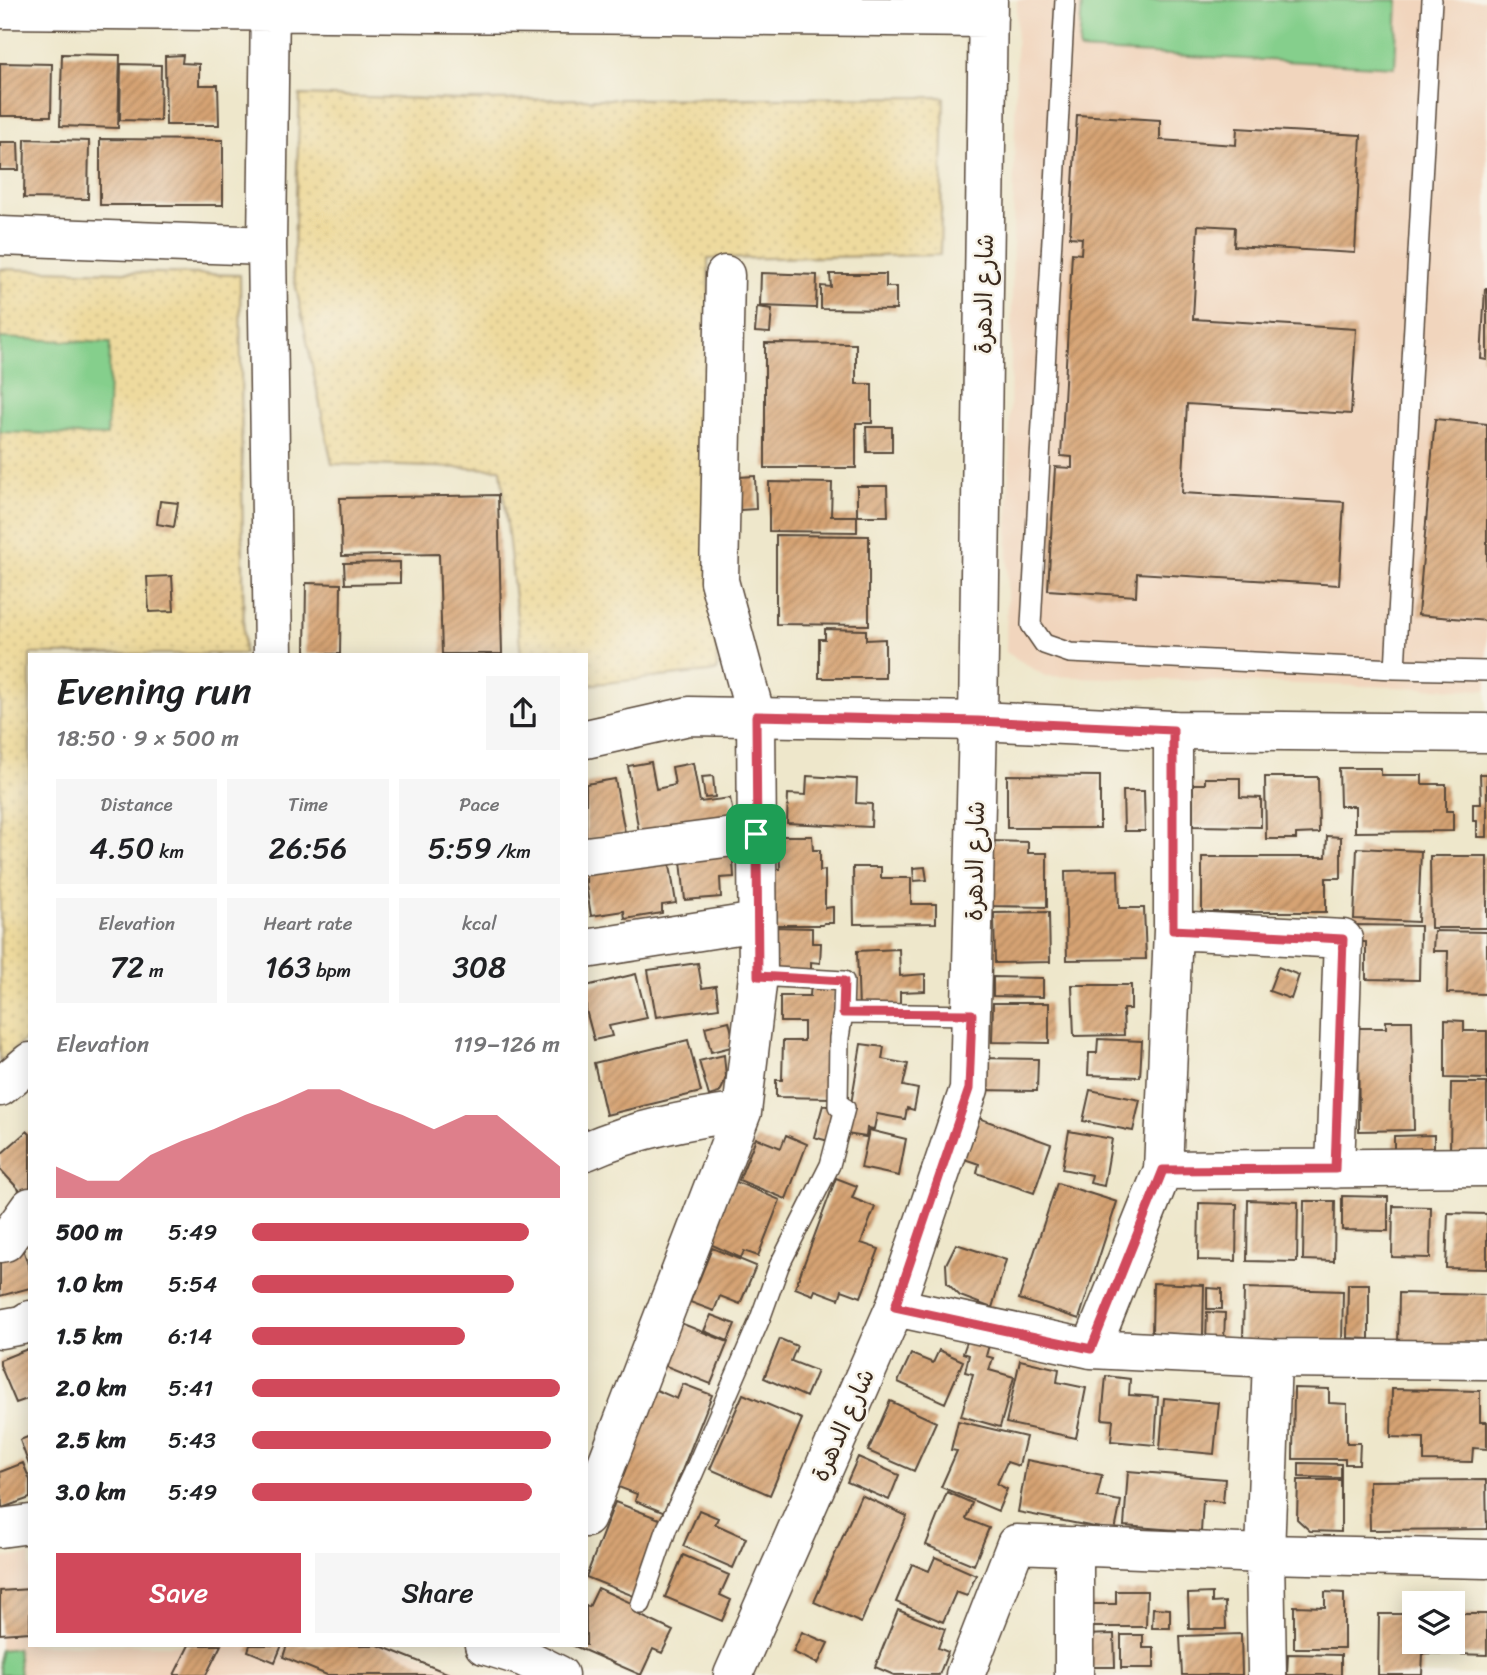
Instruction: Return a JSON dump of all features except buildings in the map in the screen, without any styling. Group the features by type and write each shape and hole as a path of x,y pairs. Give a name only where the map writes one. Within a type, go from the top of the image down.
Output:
{"street":[{"path":"0,9 80,5 988,9"},
{"path":"270,6 267,246 273,653"},
{"name":"شارع الدهرة","path":"733,1675 895,1307 969,1089 978,721 988,9"},
{"path":"0,236 267,246"},
{"path":"588,1513 742,1112 758,976 756,716 719,581 725,275"},
{"path":"588,739 689,716 978,721 1173,730 1487,733"},
{"path":"1091,1349 1163,1170 1173,930 1173,730"},
{"path":"588,856 756,834"},
{"path":"588,948 757,922"},
{"path":"1173,930 1343,939 1335,1169"},
{"path":"0,1087 28,1064"},
{"path":"588,1150 681,1120 742,1112"},
{"path":"1163,1170 1487,1167"},
{"path":"0,1243 5,1242 28,1210"},
{"path":"895,1307 1091,1349 1272,1358 1487,1360"},
{"path":"0,1329 28,1321"},
{"path":"1266,1675 1265,1554 1272,1358"},
{"path":"0,1528 28,1524"},
{"path":"965,1675 1016,1544 1487,1559"},
{"path":"1074,1546 1074,1675"},
{"path":"498,1647 526,1651 559,1675"}],"lane":[{"path":"1065,0 1031,625 1044,644 1070,653 1487,671"},
{"path":"1395,669 1432,0"},
{"path":"641,1604 667,1528 760,1319 779,1266 830,1165 845,1108 838,1106 839,1038 844,981 758,976"},
{"path":"843,1013 972,1014"}],"shaded area":[{"path":"1017,0 1487,0 1487,690 1045,676 1006,652"},
{"path":"28,1555 28,1647 402,1647 473,1675 0,1675 0,1558"}],"sand":[{"path":"300,95 464,100 944,97 940,255 708,259 717,671 588,685 588,653 521,653 501,469 332,464 293,272"},
{"path":"0,269 240,275 244,653 28,653 28,1037 0,1062"}],"green space":[{"path":"1082,0 1398,0 1395,67 1079,50"},
{"path":"0,338 110,343 107,436 0,432"},
{"path":"17,1648 20,1675 0,1675 0,1650"}],"route":[{"path":"756,716 978,721 1173,730 1173,930 1343,939 1335,1169 1163,1170 1091,1349 895,1307 969,1089 972,1014 843,1013 844,981 758,976 756,834 756,716"}]}
